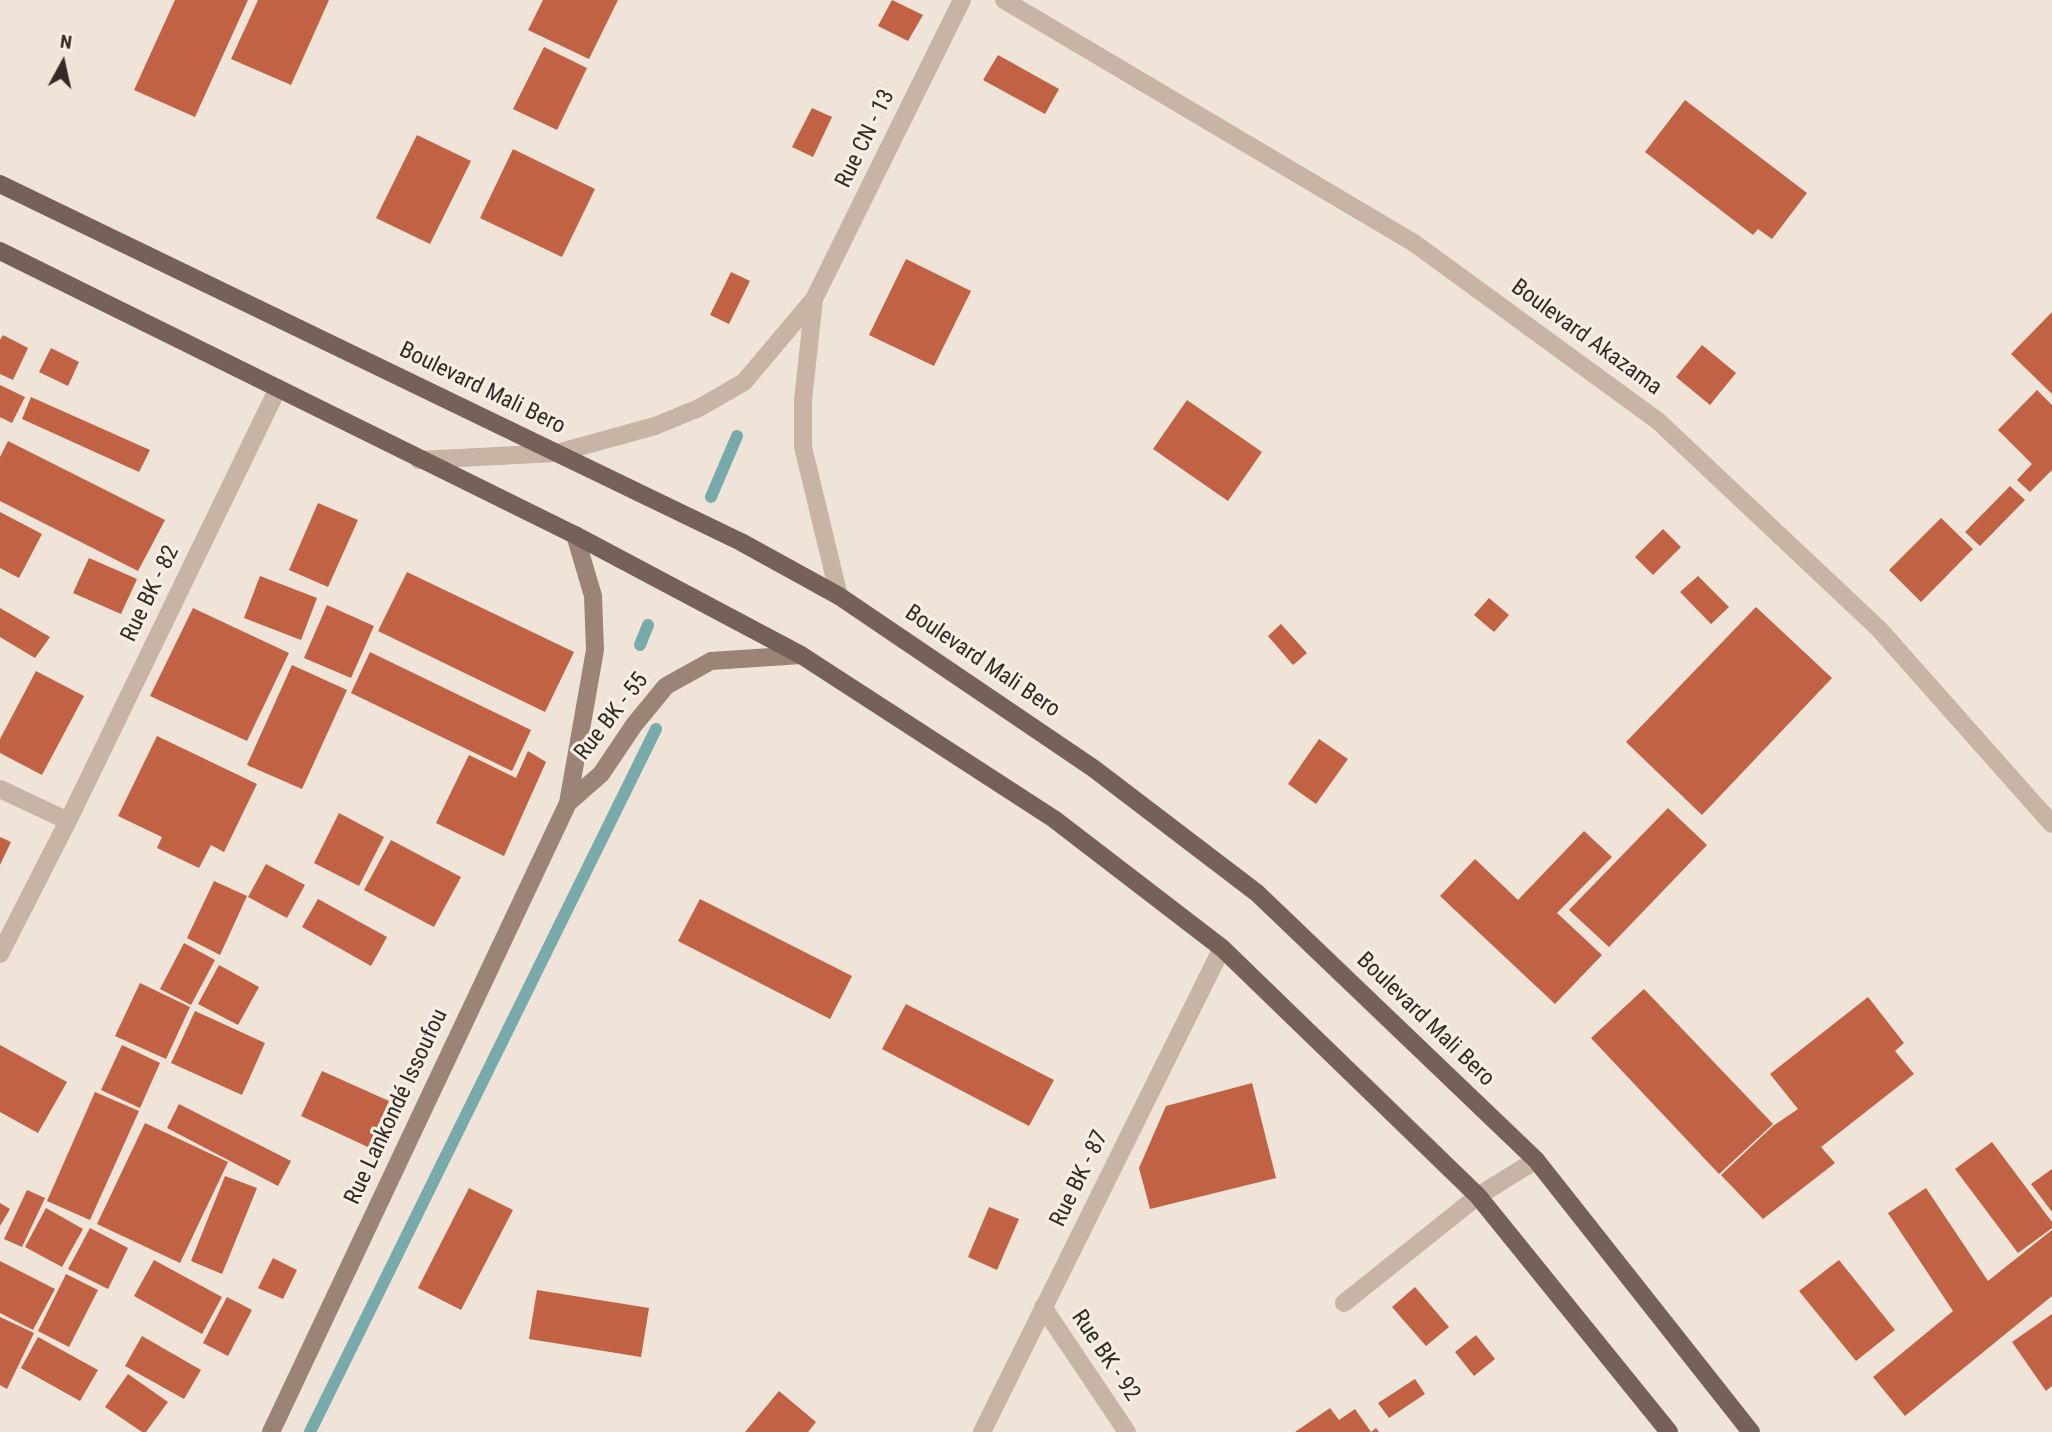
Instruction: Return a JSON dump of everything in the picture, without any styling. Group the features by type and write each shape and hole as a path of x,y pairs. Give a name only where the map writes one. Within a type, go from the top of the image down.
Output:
{"main road":[{"name":"Boulevard Mali Bero","path":"0,184 741,542 839,596 1093,768 1257,893 1536,1160 1751,1432"},
{"path":"0,251 575,535 802,654 1054,818 1222,948 1478,1196 1669,1432"}],"street":[{"name":"Rue CN - 13","path":"419,460 557,453 655,426 699,408 744,382 814,299 962,0"},
{"name":"Boulevard Akazama","path":"1004,0 1414,243 1658,421 1880,629 2052,824"},
{"name":"Rue CN - 13","path":"814,299 803,400 803,447 839,596"},
{"name":"Rue BK - 82","path":"0,954 68,821 278,388"},
{"name":"Rue BK - 55","path":"568,803 595,650 593,596 575,535"},
{"name":"Rue BK - 55","path":"568,803 601,774 634,725 666,686 711,661 802,654"},
{"path":"0,789 68,821"},
{"name":"Rue Lankondé Issoufou","path":"271,1432 568,803"},
{"name":"Rue BK - 87","path":"982,1432 1222,948"},
{"path":"1344,1303 1478,1196 1536,1160"},
{"name":"Rue BK - 92","path":"1043,1307 1127,1432"}],"building":[{"path":"175,0 248,0 195,117 134,90"},
{"path":"258,0 329,0 291,85 231,59"},
{"path":"543,0 618,0 589,59 528,30"},
{"path":"892,0 923,15 908,41 878,26"},
{"path":"544,47 587,68 557,130 513,109"},
{"path":"998,55 1059,89 1045,114 983,80"},
{"path":"1685,100 1807,193 1772,239 1758,229 1753,235 1645,152"},
{"path":"812,108 832,117 813,157 792,147"},
{"path":"417,135 471,161 430,244 376,218"},
{"path":"513,149 595,189 562,257 480,218"},
{"path":"906,259 971,291 934,366 869,335"},
{"path":"731,272 750,281 729,324 710,315"},
{"path":"2052,312 2052,394 2011,354"},
{"path":"3,335 28,348 13,380 0,374 0,340"},
{"path":"1702,345 1736,373 1710,405 1676,377"},
{"path":"51,348 79,362 68,386 39,372"},
{"path":"0,385 25,397 12,423 0,417"},
{"path":"2037,390 2052,405 2052,470 2030,492 2017,480 2032,464 1998,430"},
{"path":"31,397 150,450 139,472 22,419"},
{"path":"1187,400 1262,452 1228,501 1153,449"},
{"path":"8,441 165,520 138,571 0,501 0,457"},
{"path":"2010,486 2025,500 1980,546 1965,532"},
{"path":"318,503 358,520 328,587 289,570"},
{"path":"0,512 42,534 19,578 0,568"},
{"path":"1941,518 1973,549 1921,602 1889,570"},
{"path":"1663,529 1681,547 1653,575 1635,557"},
{"path":"89,558 137,579 121,614 73,593"},
{"path":"407,572 574,652 545,712 378,631"},
{"path":"260,576 317,598 301,640 244,618"},
{"path":"1698,576 1729,607 1711,624 1680,592"},
{"path":"1489,598 1509,615 1494,632 1474,615"},
{"path":"327,605 374,626 351,678 304,658"},
{"path":"1756,607 1832,678 1702,815 1626,742"},
{"path":"0,608 50,637 35,658 0,637"},
{"path":"193,608 289,653 247,741 150,696"},
{"path":"1281,624 1307,653 1293,665 1268,636"},
{"path":"370,652 531,730 512,771 351,693"},
{"path":"292,665 347,690 302,789 247,765"},
{"path":"36,671 84,696 42,775 0,753 0,739"},
{"path":"157,736 257,784 224,852 211,845 199,868 157,848 162,837 118,816"},
{"path":"1319,739 1348,759 1316,804 1288,784"},
{"path":"528,751 546,762 504,856 436,823 469,755 516,778"},
{"path":"1668,808 1707,845 1609,947 1569,910"},
{"path":"339,813 384,837 359,886 314,863"},
{"path":"1584,831 1612,857 1557,913 1602,955 1555,1004 1440,896 1475,859 1518,900"},
{"path":"0,837 11,842 0,865"},
{"path":"391,840 461,877 434,927 364,890"},
{"path":"266,864 305,885 287,918 248,897"},
{"path":"214,881 247,896 220,955 187,938"},
{"path":"318,899 387,937 371,966 302,927"},
{"path":"700,899 852,976 830,1019 678,941"},
{"path":"184,943 215,960 191,1005 160,989"},
{"path":"219,965 259,987 238,1025 198,1004"},
{"path":"140,983 190,1007 166,1059 115,1036"},
{"path":"1644,989 1773,1124 1719,1174 1591,1038"},
{"path":"1868,997 1904,1043 1895,1051 1914,1074 1821,1147 1835,1163 1763,1219 1721,1175 1773,1126 1798,1109 1770,1074"},
{"path":"906,1004 1054,1080 1029,1126 882,1049"},
{"path":"195,1011 265,1043 242,1095 171,1063"},
{"path":"0,1045 67,1082 38,1133 0,1112"},
{"path":"122,1045 160,1063 140,1108 101,1090"},
{"path":"322,1071 389,1101 368,1147 301,1116"},
{"path":"1252,1083 1276,1178 1150,1209 1139,1168 1166,1106"},
{"path":"95,1092 139,1111 90,1220 47,1201"},
{"path":"179,1104 291,1161 278,1186 167,1128"},
{"path":"145,1123 228,1162 180,1263 97,1224"},
{"path":"1992,1142 2052,1222 2052,1228 2018,1253 1955,1169"},
{"path":"2052,1169 2052,1212 2031,1184"},
{"path":"225,1176 257,1188 222,1274 191,1261"},
{"path":"469,1188 513,1210 461,1310 418,1288"},
{"path":"1926,1188 1988,1281 2052,1230 2052,1296 1905,1416 1873,1377 1953,1311 1888,1213"},
{"path":"27,1190 45,1198 22,1247 4,1239"},
{"path":"0,1203 10,1209 0,1226"},
{"path":"989,1207 1019,1219 997,1270 968,1257"},
{"path":"46,1208 83,1229 62,1267 25,1247"},
{"path":"90,1228 128,1248 108,1289 68,1269"},
{"path":"273,1258 297,1270 283,1299 258,1288"},
{"path":"154,1260 222,1297 202,1334 134,1296"},
{"path":"1839,1260 1895,1330 1856,1361 1799,1291"},
{"path":"0,1261 55,1289 33,1330 0,1313"},
{"path":"66,1274 98,1290 69,1347 38,1331"},
{"path":"1415,1287 1449,1327 1426,1346 1392,1307"},
{"path":"537,1290 649,1308 641,1357 529,1339"},
{"path":"227,1297 252,1310 228,1356 203,1343"},
{"path":"2052,1314 2052,1386 2046,1391 2012,1342"},
{"path":"0,1317 34,1333 7,1389 0,1385"},
{"path":"1476,1335 1495,1359 1474,1376 1455,1352"},
{"path":"142,1336 201,1370 184,1399 125,1366"},
{"path":"38,1337 98,1370 80,1401 21,1368"},
{"path":"128,1374 168,1402 146,1432 105,1407"},
{"path":"1415,1379 1425,1394 1389,1418 1378,1403"},
{"path":"779,1391 816,1422 808,1432 745,1432"},
{"path":"1330,1408 1339,1420 1355,1409 1371,1432 1295,1432"}],"waterway":[{"path":"711,497 737,436"},
{"path":"640,645 648,625"},
{"path":"310,1432 656,729"}]}
